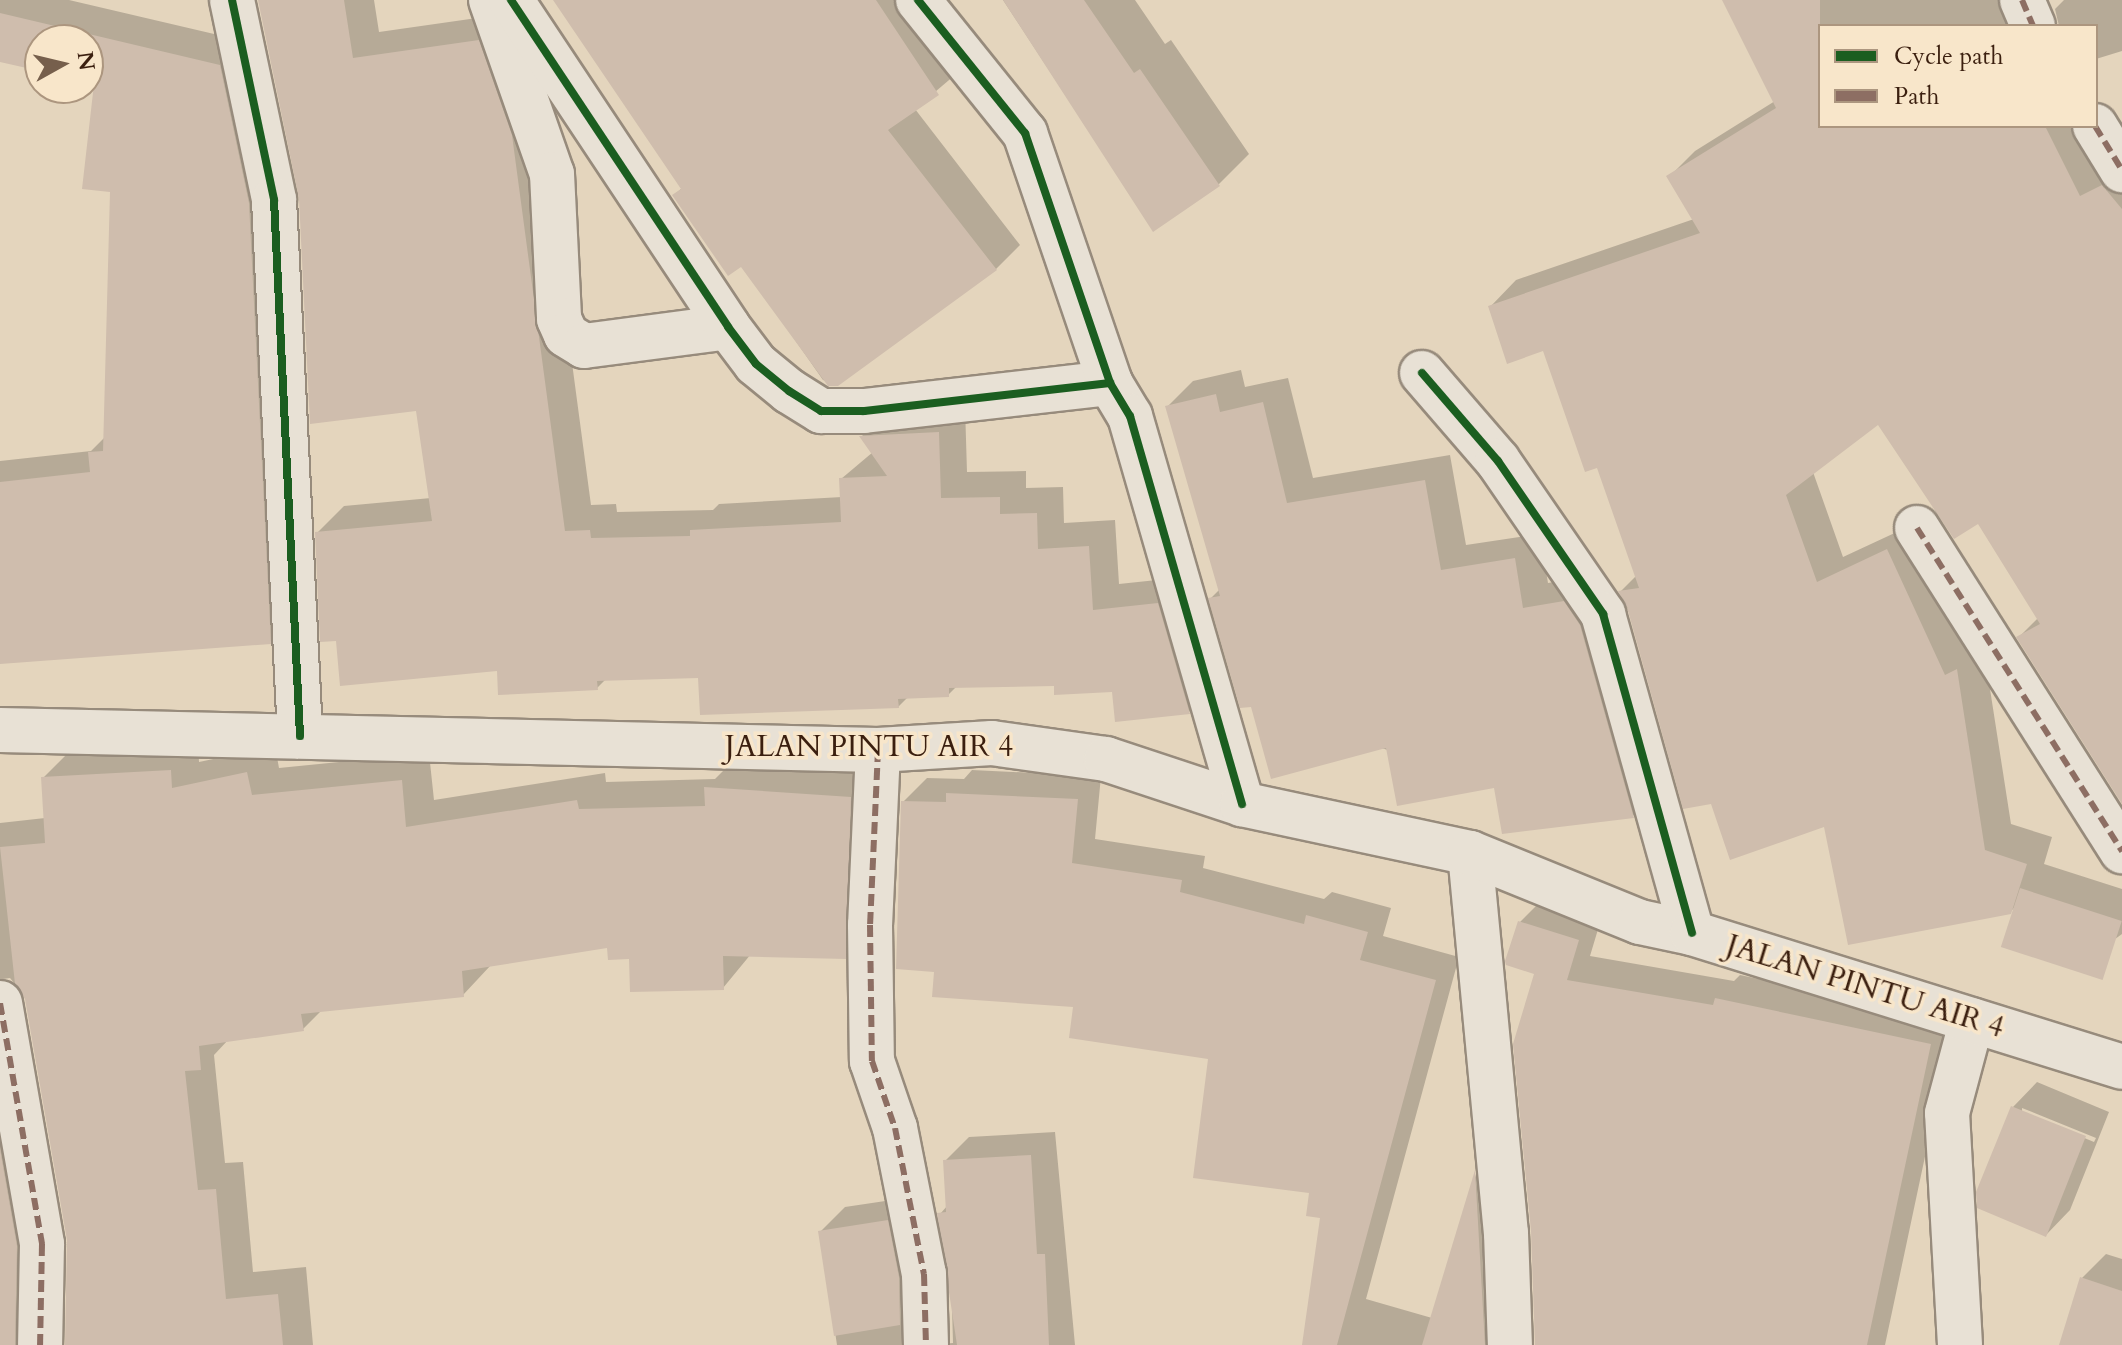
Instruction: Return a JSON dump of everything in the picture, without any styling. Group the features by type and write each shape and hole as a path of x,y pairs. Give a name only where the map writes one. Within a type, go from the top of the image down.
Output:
{"street":[{"path":"232,0 274,200 300,736"},
{"path":"491,0 552,174 559,319 566,335 584,346 728,327"},
{"path":"511,0 728,327 756,364 821,411 864,411 1110,383"},
{"path":"918,0 1025,133 1110,383 1130,416 1242,804"},
{"path":"2022,0 2032,24"},
{"path":"2096,128 2122,170"},
{"path":"1422,373 1498,461 1603,614 1692,933"},
{"path":"1917,528 2122,851"},
{"name":"JALAN PINTU AIR 4","path":"0,730 878,750 1007,745 1106,759 1242,804 1470,853 1640,922 1692,933 2122,1067"},
{"path":"878,750 870,925 872,1061 895,1128 924,1274 926,1345"},
{"path":"1470,853 1506,1233 1510,1345"},
{"path":"0,1003 42,1244 40,1345"},
{"path":"1960,1345 1947,1113 1972,1020"}],"building":[{"path":"258,0 344,0 353,58 479,40 512,135 565,531 590,530 591,538 690,536 690,530 841,522 839,478 887,476 859,436 939,432 941,498 1000,497 1000,514 1037,513 1038,549 1089,546 1093,610 1158,603 1190,714 1115,722 1112,692 1054,695 1054,686 949,688 949,697 898,699 899,708 700,715 698,678 597,681 598,690 498,695 497,671 340,686 336,641 320,642 315,532 432,521 416,411 310,424 299,199"},
{"path":"553,0 876,0 939,95 888,130 997,270 838,386 828,386 741,267 728,276 672,195 681,189"},
{"path":"1003,0 1084,0 1134,73 1140,69 1220,186 1153,232"},
{"path":"1722,0 1820,0 1818,128 2046,128 2080,196 2102,185 2122,209 2122,804 2016,637 2040,624 1978,524 1954,539 1878,425 1786,495 1817,582 1887,549 1945,675 1957,669 1985,850 2027,864 2011,914 1848,945 1824,827 1730,860 1711,804 1683,809 1627,607 1618,591 1639,588 1597,468 1585,472 1543,351 1507,364 1488,306 1700,233 1666,176 1776,108"},
{"path":"0,13 47,24 24,24 24,67 0,62"},
{"path":"104,38 220,65 249,203 271,644 0,664 0,482 90,472 88,452 103,451 110,192 82,189 92,104 104,104"},
{"path":"1216,394 1220,412 1263,402 1287,503 1425,480 1441,570 1515,558 1523,608 1564,601 1580,625 1634,818 1502,834 1494,788 1397,806 1386,748 1271,779 1251,707 1240,708 1208,598 1220,596 1165,406"},
{"path":"171,770 172,788 247,772 252,795 402,780 406,827 577,800 579,809 705,806 704,787 851,797 846,959 723,956 724,990 630,992 629,959 608,960 607,948 462,971 464,997 301,1014 304,1031 199,1046 201,1070 185,1071 198,1190 216,1189 226,1299 278,1294 283,1345 65,1345 67,1240 25,999 15,984 0,847 45,843 41,777"},
{"path":"946,793 1078,799 1072,863 1182,880 1180,892 1304,924 1306,915 1368,932 1360,960 1436,980 1337,1345 1302,1345 1320,1218 1306,1216 1309,1193 1193,1178 1208,1059 1069,1038 1073,1007 932,997 934,972 896,969 901,801 946,802"},
{"path":"2020,888 2122,921 2103,980 2001,947"},
{"path":"1518,921 1579,940 1567,980 1713,1005 1715,998 1931,1044 1867,1345 1535,1345 1531,1231 1513,1044 1534,974 1506,965 1505,961"},
{"path":"2011,1106 2086,1136 2046,1237 1977,1208 1976,1192"},
{"path":"0,1149 17,1246 15,1345 0,1345"},
{"path":"1031,1155 1037,1254 1045,1254 1049,1345 957,1345 937,1213 946,1212 943,1160"},
{"path":"1475,1170 1485,1345 1422,1345"},
{"path":"888,1220 899,1277 900,1325 834,1336 818,1231"},
{"path":"2080,1277 2122,1291 2122,1345 2059,1345"}],"marked path":[{"path":"2022,0 2032,24"},
{"path":"2096,128 2122,170"},
{"path":"1917,528 2122,851"},
{"path":"878,750 870,925 872,1061 895,1128 924,1274 926,1345"},
{"path":"0,1003 42,1244 40,1345"}],"cycle path":[{"path":"232,0 274,200 300,736"},
{"path":"511,0 728,327 756,364 789,391 821,411 864,411 1110,383"},
{"path":"918,0 1025,133 1110,383 1130,416 1242,804"},
{"path":"1422,373 1498,461 1603,614 1692,933"}]}
